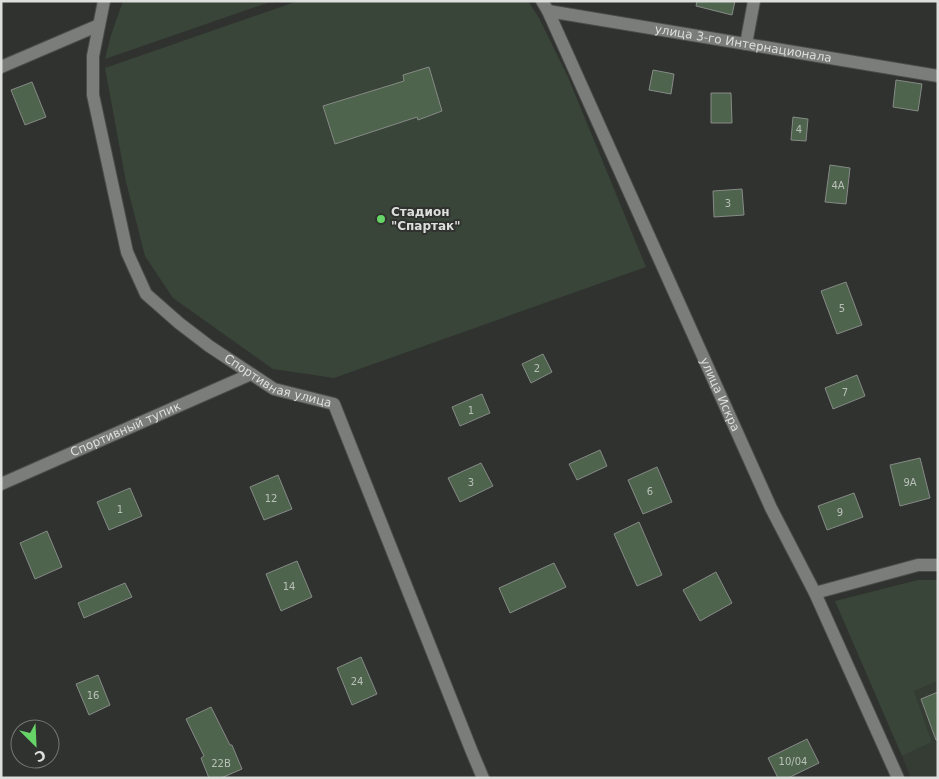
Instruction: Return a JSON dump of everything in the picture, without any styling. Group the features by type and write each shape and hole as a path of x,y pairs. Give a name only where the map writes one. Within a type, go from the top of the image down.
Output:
{"street":[{"name":"Спортивная улица","path":"104,1 93,56 93,95 127,252 146,294 209,346 274,389 334,404 483,778"},
{"path":"746,44 754,1"},
{"name":"улица 3-го Интернационала","path":"545,6 746,44 938,76"},
{"name":"улица Искра","path":"545,6 771,508 815,593 898,778"},
{"path":"1,67 99,25"},
{"name":"Спортивный тупик","path":"1,484 251,374"},
{"path":"815,593 918,566 938,565"}],"shaded area":[{"path":"938,681 938,778 911,778 902,756 932,742 914,691"}],"green space":[{"path":"123,1 273,1 105,59"},
{"name":"Стадион \"Спартак\"","path":"298,1 528,1 539,18 568,77 646,267 334,378 273,369 173,298 145,256 126,182 105,68"},
{"path":"918,580 938,580 938,681 914,691 932,742 902,756 835,601"}],"building":[{"path":"697,1 735,1 732,15 696,6"},
{"path":"429,67 442,111 418,120 417,117 335,144 323,106 404,81 403,75"},
{"path":"653,70 674,74 671,94 649,90"},
{"path":"896,80 922,84 918,111 893,107"},
{"path":"32,82 46,117 25,125 11,90"},
{"path":"711,93 731,93 732,123 711,123"},
{"path":"793,117 808,119 806,141 791,140"},
{"path":"830,165 850,168 846,204 825,202"},
{"path":"742,189 744,215 714,217 713,191"},
{"path":"846,282 862,325 837,334 821,291"},
{"path":"543,354 552,372 531,383 522,364"},
{"path":"857,375 865,396 833,409 825,388"},
{"path":"482,394 490,413 460,426 452,407"},
{"path":"600,450 607,466 577,480 569,464"},
{"path":"920,458 930,498 900,506 890,465"},
{"path":"481,463 493,486 460,502 448,478"},
{"path":"657,467 672,502 643,514 628,480"},
{"path":"278,475 292,509 264,520 250,487"},
{"path":"130,488 142,516 109,530 97,502"},
{"path":"854,493 863,517 827,530 818,506"},
{"path":"639,522 662,575 637,586 614,534"},
{"path":"47,531 62,567 35,579 20,543"},
{"path":"297,561 312,597 281,611 266,574"},
{"path":"554,563 566,587 510,613 499,588"},
{"path":"716,572 732,603 700,621 683,590"},
{"path":"125,583 132,597 84,618 78,603"},
{"path":"361,657 377,694 352,705 337,668"},
{"path":"98,675 110,705 89,715 76,684"},
{"path":"938,692 938,740 936,740 921,699"},
{"path":"211,707 230,745 232,745 242,769 221,778 209,778 201,758 204,756 186,719"},
{"path":"807,739 819,763 788,778 778,778 768,758"}],"place":[{"name":"Стадион \"Спартак\"","path":"381,219"}]}
